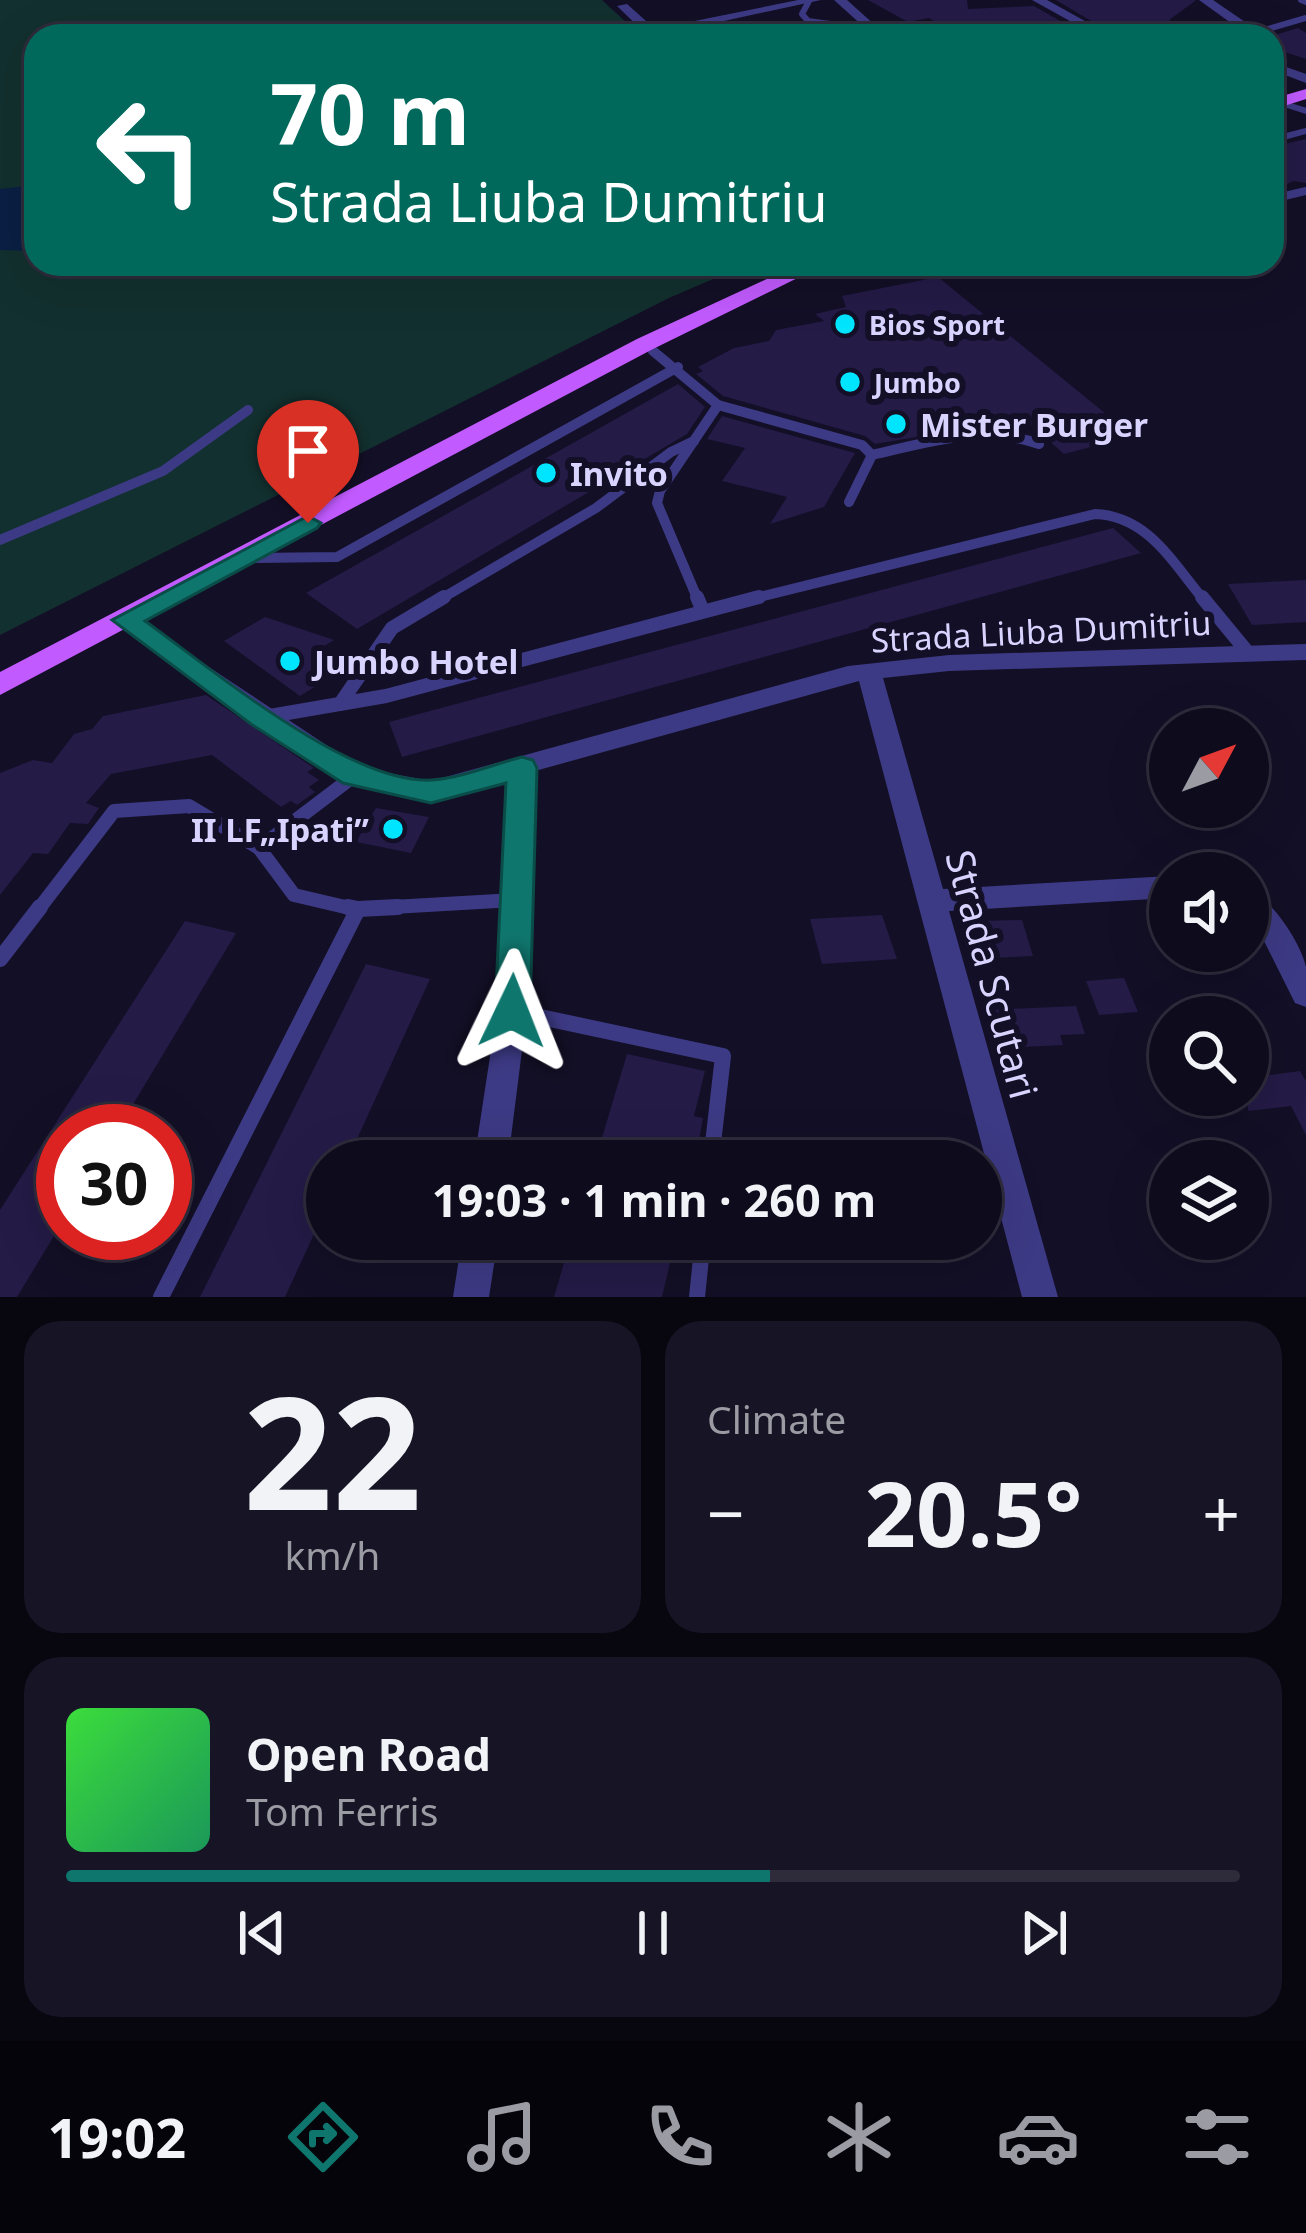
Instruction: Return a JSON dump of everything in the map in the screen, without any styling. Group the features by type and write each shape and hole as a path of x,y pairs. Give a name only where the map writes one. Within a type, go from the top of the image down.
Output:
{"main road":[{"path":"0,685 645,344 790,276"}],"street":[{"path":"840,0 868,24"},
{"path":"862,0 887,24"},
{"path":"1038,0 1083,24"},
{"path":"1204,0 1240,24"},
{"path":"704,24 812,1"},
{"path":"623,7 642,24"},
{"name":"Strada Liuba Dumitriu","path":"126,620 261,717 354,776 431,791 775,693 869,672 950,663 1306,652"},
{"name":"Strada Scutari","path":"869,672 1040,1297"},
{"path":"494,1140 512,1011 522,768"},
{"path":"929,901 1149,888"},
{"path":"1269,923 1306,994"},
{"path":"472,1297 477,1260"}],"lane":[{"path":"812,1 802,16 824,24"},
{"path":"645,344 718,405 862,445 872,455"},
{"path":"243,558 337,557 678,368"},
{"path":"704,611 657,503 660,490 718,405"},
{"path":"0,540 168,472 212,446 248,410"},
{"path":"872,455 986,432 1014,433 1039,444"},
{"path":"340,704 392,628 596,508 670,452 694,441"},
{"path":"849,502 872,455"},
{"path":"261,717 386,696 1095,514 1121,515 1142,526 1249,654"},
{"path":"259,848 354,776"},
{"path":"0,958 114,812 189,806 259,848 294,895 358,909 515,899"},
{"path":"161,1297 358,909"},
{"path":"512,1011 723,1056 714,1140"},
{"path":"697,1297 701,1260"}],"green space":[{"path":"0,0 602,0 628,24 24,24 24,276 720,276 0,635"}],"water":[{"path":"24,186 24,251 0,250 0,189"}],"building":[{"path":"868,0 967,0 968,9 1034,6 1066,24 939,24 929,18 908,22"},
{"path":"1056,0 1195,0 1169,20 1177,24 1096,24"},
{"path":"1298,28 1306,33 1306,59 1284,52 1284,32"},
{"path":"1306,139 1306,183 1284,185 1284,144"},
{"name":"Jumbo","path":"938,277 1133,436 1064,454 1030,424 1015,428 1005,422 875,444 865,436 723,396 696,374 703,371 698,367 734,348 769,341 776,330 824,321 815,314 846,307 842,296"},
{"path":"678,384 705,407 687,434 357,629 306,593"},
{"path":"722,416 855,453 824,507 770,524 787,497 722,481 745,448 707,439"},
{"path":"1113,528 1141,553 402,757 389,722"},
{"path":"1306,580 1306,622 1252,625 1228,584"},
{"name":"Jumbo Hotel","path":"265,617 334,640 315,652 342,670 300,696 224,641"},
{"path":"206,695 314,768 307,772 319,780 309,787 315,792 297,805 291,801 281,807 212,755 111,774 86,803 99,808 88,824 70,823 48,854 33,853 0,895 0,773 33,760 52,763 74,734 92,729 103,716"},
{"name":"II LF„Ipati”","path":"376,808 429,817 411,853 356,842"},
{"path":"882,915 897,959 822,964 810,919"},
{"path":"1022,920 1033,956 989,958 978,921"},
{"path":"185,921 236,933 133,1104 68,1104"},
{"path":"366,964 430,979 357,1140 306,1140 306,1252 285,1297 200,1297"},
{"path":"1124,978 1138,1012 1099,1015 1086,981"},
{"path":"1076,1006 1085,1034 1060,1035 1063,1045 997,1048 986,1010"},
{"path":"627,1054 705,1071 694,1116 703,1118 699,1140 601,1140"},
{"path":"1300,1071 1306,1081 1306,1135 1291,1106 1269,1109 1269,1075"},
{"path":"36,1154 39,1260 17,1297 0,1297 0,1210"},
{"path":"565,1260 670,1263 662,1297 554,1297"}],"place":[{"name":"Bios Sport","path":"845,324"},
{"name":"Jumbo","path":"850,382"},
{"name":"Mister Burger","path":"896,424"},
{"name":"Invito","path":"546,473"},
{"name":"Jumbo Hotel","path":"290,661"},
{"name":"II LF„Ipati”","path":"393,829"}],"route":[{"path":"308,523 126,620 261,717 354,776 431,791 522,768 512,1011"}]}
